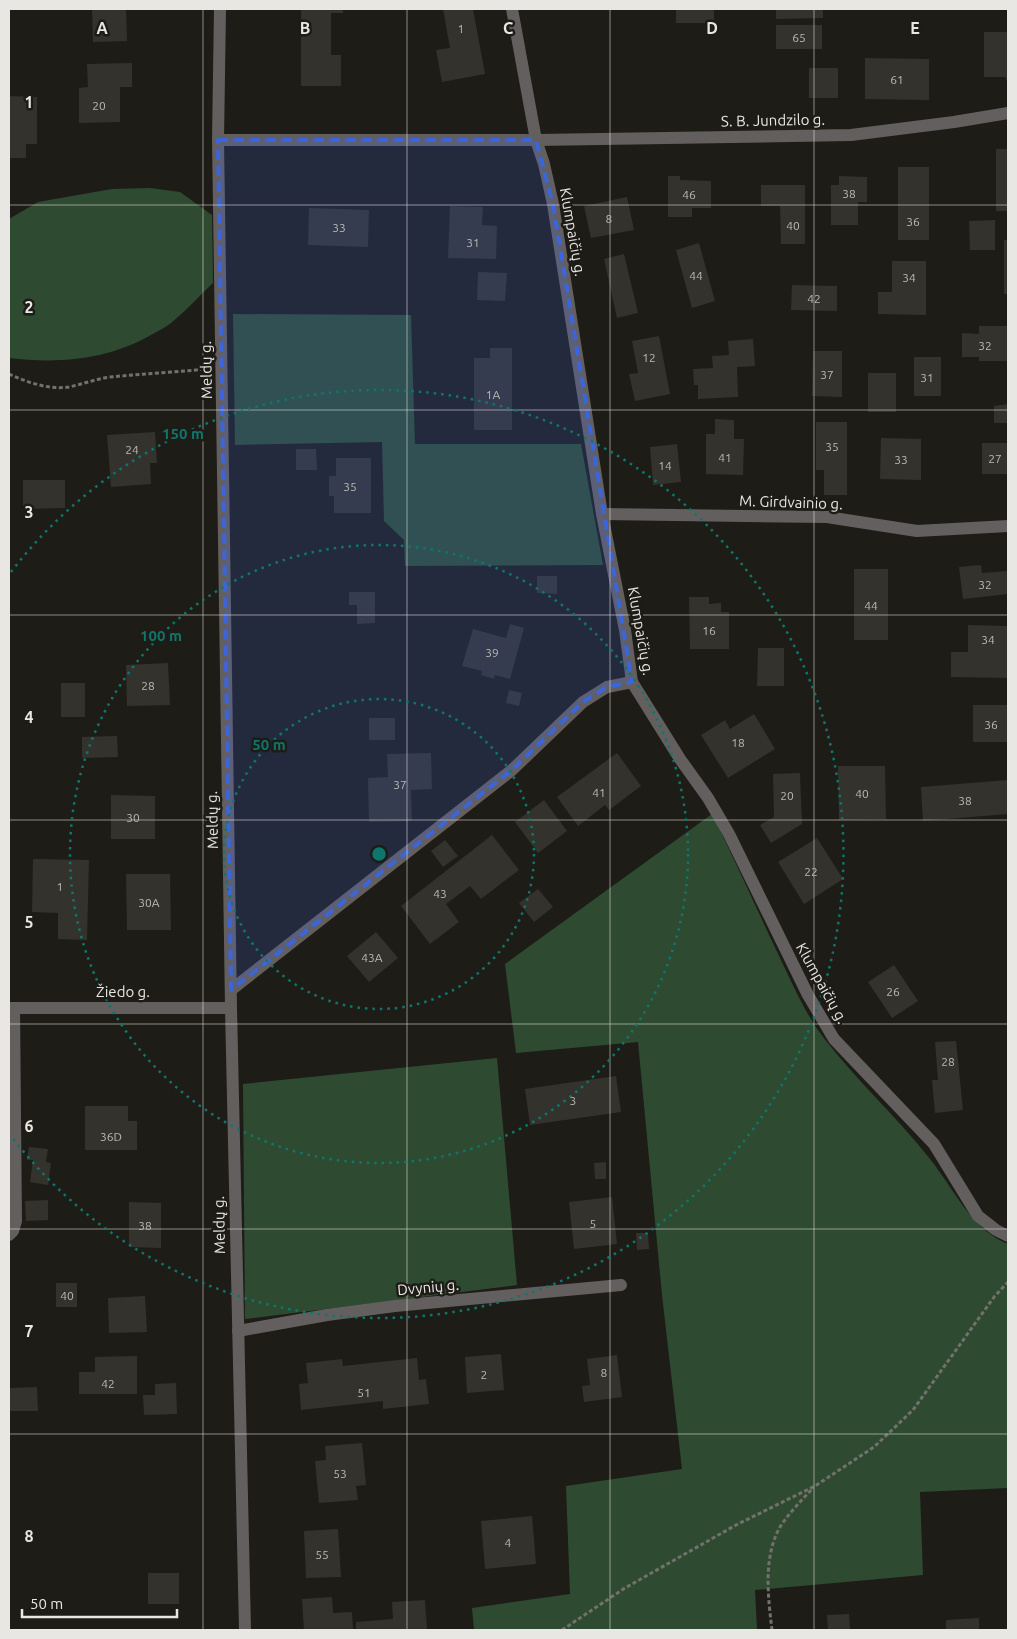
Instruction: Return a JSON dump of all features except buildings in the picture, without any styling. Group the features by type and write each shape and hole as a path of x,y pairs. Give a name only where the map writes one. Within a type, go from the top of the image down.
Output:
{"street":[{"name":"Meldų g.","path":"220,9 218,140 223,368 231,1008 245,1630"},
{"name":"Klumpaičių g.","path":"512,9 536,140 544,164 553,204 602,514 625,630 632,682 725,827 808,995 834,1039 934,1144 978,1216 996,1230 1008,1236"},
{"name":"S. B. Jundzilo g.","path":"218,140 536,140 852,135 1008,113"},
{"name":"M. Girdvainio g.","path":"602,514 827,517 917,531 1008,526"},
{"path":"231,990 512,770 583,702 607,687 632,682"},
{"name":"Žiedo g.","path":"9,1235 13,1231 16,1221 11,1008 231,1008"},
{"name":"Dvynių g.","path":"238,1330 395,1306 621,1285"}],"path":[{"path":"9,374 30,383 68,387 111,377 223,368"},
{"path":"562,1630 642,1578 736,1525 815,1486 874,1447 913,1410 994,1297 1008,1282"},
{"path":"772,1630 768,1580 772,1550 779,1529 789,1514 815,1486"}],"highlighted area":[{"path":"218,140 536,140 553,204 632,682 607,687 583,702 512,770 231,990 223,368"}],"green space":[{"path":"150,188 180,192 212,215 213,283 169,325 117,350 100,355 64,360 9,358 9,219 38,202 112,189"},
{"path":"233,314 411,315 415,444 581,444 603,565 405,566 404,540 384,521 382,442 235,445"},
{"path":"712,814 794,988 817,1028 849,1068 917,1143 973,1218 984,1229 1008,1244 1008,1488 920,1492 923,1575 755,1590 757,1630 474,1630 472,1608 570,1594 566,1486 682,1469 662,1295 638,1042 516,1053 505,964"},
{"path":"497,1058 517,1285 245,1319 243,1084"}]}
